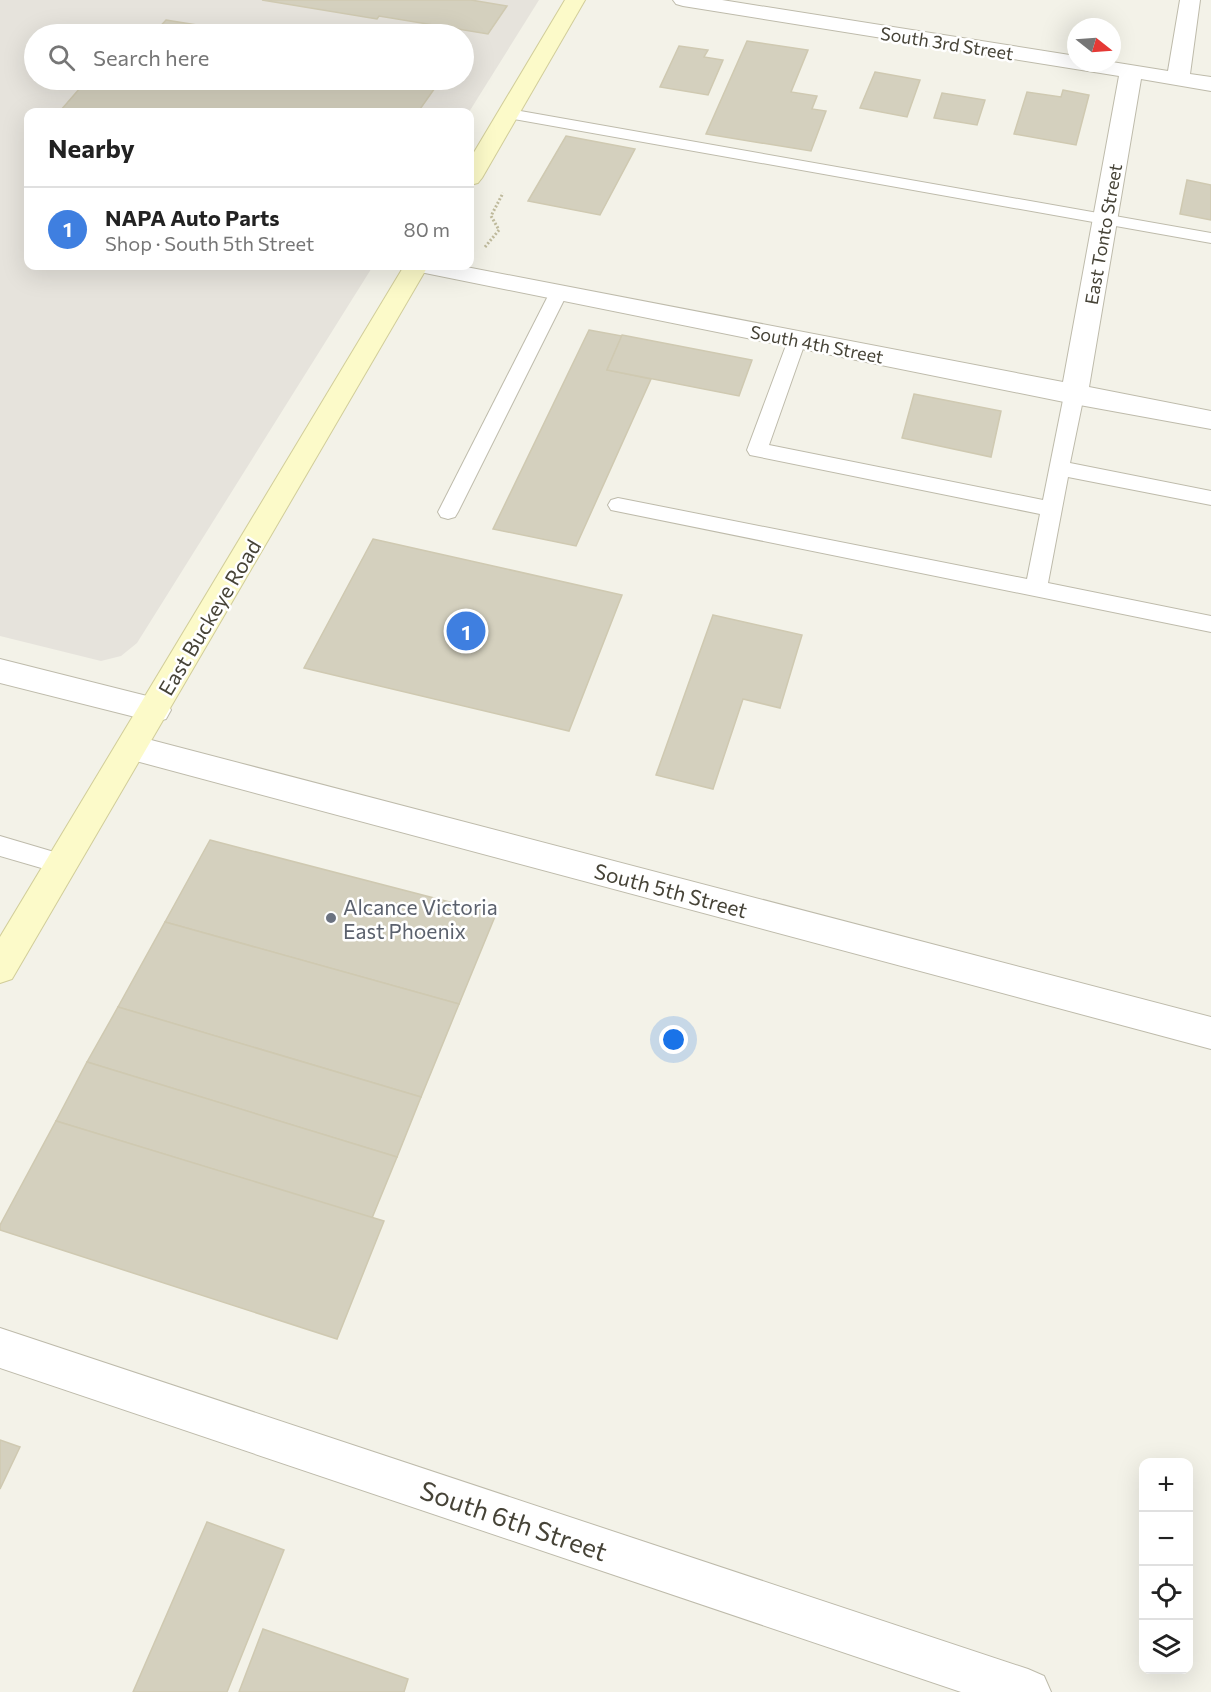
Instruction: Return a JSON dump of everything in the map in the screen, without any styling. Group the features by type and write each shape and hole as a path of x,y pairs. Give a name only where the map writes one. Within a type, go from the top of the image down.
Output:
{"main road":[{"path":"474,171 575,0"},
{"name":"East Buckeye Road","path":"0,968 155,710 414,270"}],"street":[{"name":"South 3rd Street","path":"683,0 1211,84"},
{"path":"1178,79 1190,0"},
{"name":"East Tonto Street","path":"1074,395 1131,72"},
{"name":"South 4th Street","path":"445,270 1211,420"},
{"path":"0,671 155,710"},
{"name":"South 5th Street","path":"132,748 1211,1033"},
{"name":"South 6th Street","path":"0,1348 1028,1692"}],"lane":[{"path":"508,114 1211,238"},
{"path":"448,512 560,292"},
{"path":"797,340 757,450 1052,509"},
{"path":"1036,588 1074,395"},
{"path":"1060,468 1211,498"},
{"path":"618,505 1211,624"},
{"path":"0,846 62,864"}],"shaded area":[{"path":"0,0 539,0 472,108 24,108 24,270 370,270 137,643 121,656 101,661 0,636"}],"building":[{"path":"262,0 471,0 507,6 488,34 474,32 474,24 427,24 379,16 377,19"},
{"path":"166,20 191,24 162,24"},
{"path":"747,41 808,50 791,92 817,96 812,109 826,111 811,151 706,134"},
{"path":"679,46 708,50 704,57 723,60 708,95 660,87"},
{"path":"875,72 920,80 907,117 860,108"},
{"path":"78,90 433,90 421,108 63,108"},
{"path":"1063,90 1089,95 1076,145 1014,134 1027,92 1061,97"},
{"path":"942,93 985,100 977,125 934,118"},
{"path":"566,136 635,149 600,215 528,201"},
{"path":"1187,180 1211,185 1211,220 1180,214"},
{"path":"589,330 622,336 607,370 651,379 576,546 493,529"},
{"path":"622,335 752,360 739,396 607,370"},
{"path":"914,394 1001,411 991,457 902,438"},
{"path":"373,539 622,595 569,731 304,668"},
{"path":"713,615 802,635 780,708 743,699 713,789 656,775"},
{"name":"Alcance Victoria East Phoenix","path":"210,840 496,914 459,1004 165,922"},
{"path":"165,922 459,1004 421,1097 118,1007"},
{"path":"118,1007 421,1097 397,1157 87,1062"},
{"path":"87,1062 397,1157 372,1218 56,1121"},
{"path":"56,1121 384,1221 337,1339 0,1230 0,1225"},
{"path":"0,1440 20,1447 0,1489"},
{"path":"207,1522 284,1550 227,1692 133,1692"},
{"path":"263,1629 408,1679 404,1692 239,1692"}],"place":[{"name":"NAPA Auto Parts","path":"466,631"},
{"name":"Alcance Victoria East Phoenix","path":"331,918"}]}
